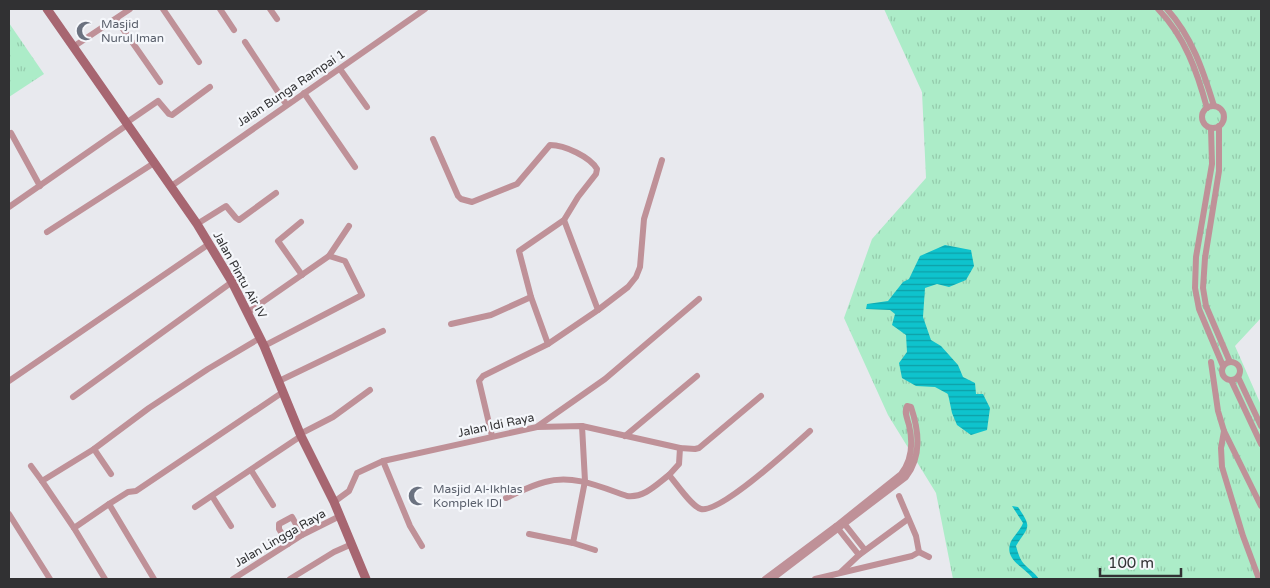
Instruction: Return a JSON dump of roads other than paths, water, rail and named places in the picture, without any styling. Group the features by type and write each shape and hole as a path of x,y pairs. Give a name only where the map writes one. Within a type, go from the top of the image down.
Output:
{"main road":[{"name":"Jalan Pintu Air IV","path":"47,9 197,224 232,282 262,342 301,435 334,502 366,579"}],"street":[{"path":"73,47 118,14 130,9"},
{"path":"163,9 199,62"},
{"path":"220,9 234,30"},
{"path":"270,9 277,18"},
{"name":"Jalan Bunga Rampai 1","path":"170,187 424,9"},
{"path":"1158,9 1167,18 1186,47 1210,107"},
{"path":"1167,9 1183,29 1204,71 1210,107"},
{"path":"118,14 160,82"},
{"path":"245,42 286,104"},
{"path":"340,69 367,107"},
{"path":"9,207 158,100 169,114 172,115 210,87"},
{"path":"304,93 355,166"},
{"path":"1210,107 1220,108 1224,114 1224,121 1219,126 1211,128"},
{"path":"1210,107 1203,114 1203,121 1211,128"},
{"path":"1219,126 1219,171 1202,288 1206,306 1230,362"},
{"path":"1211,128 1210,176 1196,257 1195,278 1199,309 1223,366 1223,375 1230,380 1261,444"},
{"path":"11,133 40,186"},
{"path":"433,139 458,196 466,201 477,201 516,184 550,145 566,148 592,162 597,171 564,220 519,251 531,297 548,344"},
{"path":"492,436 480,379 548,344 628,287 636,277 640,267 644,219 662,160"},
{"path":"47,232 154,163"},
{"path":"197,224 226,206 238,220 276,193"},
{"path":"564,220 598,310"},
{"path":"301,222 278,241 302,275"},
{"path":"247,313 329,256 349,226"},
{"path":"9,380 209,244"},
{"path":"42,482 94,449 148,408 200,374 362,294 345,262 329,256"},
{"path":"73,397 232,282"},
{"path":"451,324 491,315 531,297"},
{"path":"537,426 605,379 699,299"},
{"path":"1199,309 1206,306"},
{"path":"279,381 383,331"},
{"path":"1211,362 1218,410 1224,431 1261,506"},
{"path":"1223,366 1230,362 1236,363 1240,367 1238,377 1261,426"},
{"path":"625,436 697,376"},
{"path":"1230,380 1238,377"},
{"path":"195,507 301,435 333,417 370,390"},
{"path":"74,528 128,492 136,491 283,392"},
{"path":"506,498 552,480 585,481 633,497 647,492 669,475 679,464 680,448 699,448 762,396"},
{"path":"772,579 837,528 843,523 896,479 905,469 910,459 911,444 911,433 905,411 906,406 909,406 912,410 918,443 916,459 911,472 903,481 843,523"},
{"name":"Jalan Idi Raya","path":"334,502 349,491 357,473 383,461 537,426 582,426 680,448"},
{"path":"573,542 585,481 582,426"},
{"path":"669,475 692,503 699,508 708,509 718,505 744,487 810,431"},
{"path":"1224,431 1221,448 1222,467 1243,536 1259,579"},
{"path":"94,449 111,474"},
{"path":"383,461 410,526 422,546"},
{"path":"30,466 74,528 105,579"},
{"path":"250,470 273,505"},
{"path":"212,496 230,526"},
{"path":"899,496 916,536 919,552"},
{"path":"109,504 154,579"},
{"path":"9,514 50,579"},
{"name":"Jalan Lingga Raya","path":"233,579 288,544 340,516"},
{"path":"288,544 279,530 279,524 290,517 292,517 302,536"},
{"path":"841,572 862,553 908,519"},
{"path":"843,523 862,553"},
{"path":"837,528 862,553"},
{"path":"529,534 573,542 595,550"},
{"path":"290,579 334,552 352,544"},
{"path":"919,552 929,557"},
{"path":"815,579 912,556 919,552"},
{"path":"764,579 790,563"}],"water":[{"path":"945,245 971,250 974,266 966,280 949,287 937,284 925,288 923,317 931,340 941,346 958,365 963,377 975,383 976,394 983,394 990,408 987,430 971,435 957,425 948,394 935,387 916,386 902,378 899,363 907,352 906,335 892,325 895,314 890,310 866,309 867,304 888,301 903,282 909,279 920,256"},
{"path":"1012,506 1018,507 1027,524 1026,531 1016,546 1018,554 1023,563 1039,579 1033,579 1010,555 1009,550 1012,539 1023,523"}],"place":[{"name":"Masjid Nurul Iman","path":"86,31"},
{"name":"Masjid Al-Ikhlas Komplek IDI","path":"418,496"}]}
